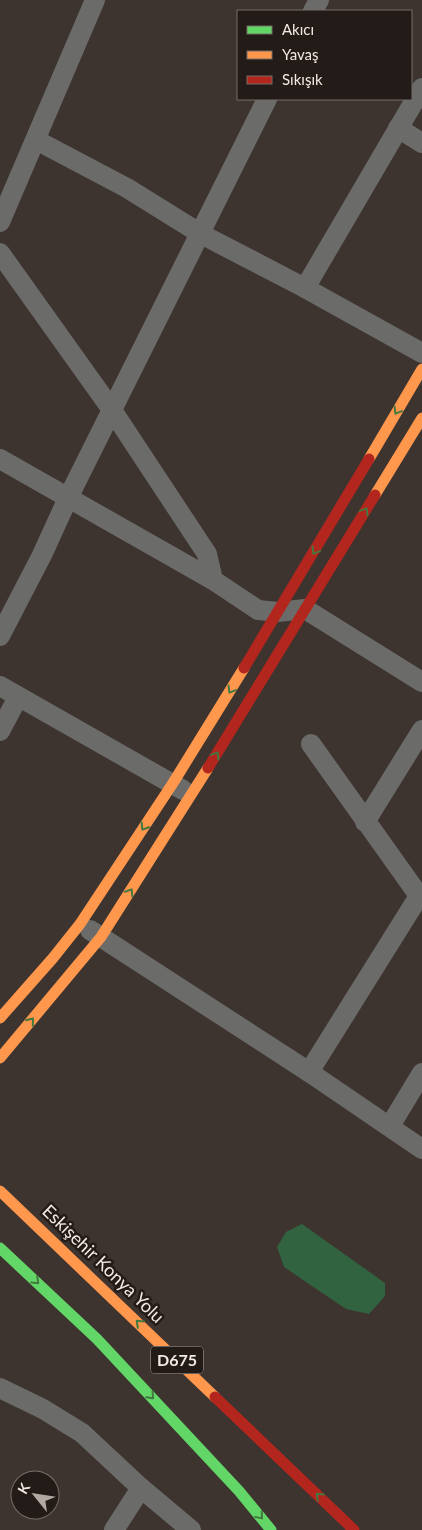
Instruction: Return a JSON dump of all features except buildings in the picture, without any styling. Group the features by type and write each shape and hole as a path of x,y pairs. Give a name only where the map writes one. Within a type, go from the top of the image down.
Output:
{"main road":[{"path":"0,1018 80,924 173,783 278,612 422,369"},
{"path":"0,1058 101,937 191,795 422,418"},
{"path":"0,1180 14,1203"},
{"name":"Eskişehir Konya Yolu","path":"0,1190 354,1530"},
{"name":"D675","path":"0,1248 97,1339 239,1491 271,1530"}],"street":[{"path":"0,222 95,0"},
{"path":"305,288 422,88"},
{"path":"0,636 42,556 68,498 267,100"},
{"path":"398,128 422,143"},
{"path":"36,140 127,188 200,234 305,288 422,353"},
{"path":"0,254 112,410 207,554 213,580"},
{"path":"0,459 213,580 258,610 278,612 305,609 422,682"},
{"path":"0,686 173,783 191,795"},
{"path":"0,731 18,697"},
{"path":"365,822 422,730"},
{"path":"308,1072 420,898 311,744"},
{"path":"80,924 308,1072 422,1149"},
{"path":"390,1126 422,1073"},
{"path":"0,1388 43,1409 82,1433 141,1488 191,1530"},
{"path":"114,1530 141,1488"}],"green space":[{"path":"302,1224 385,1283 385,1296 369,1314 346,1309 284,1267 277,1247 286,1232"}],"traffic: fast":[{"path":"0,1248 97,1339 239,1491 271,1530"}],"traffic: slow":[{"path":"369,459 422,369"},
{"path":"375,495 422,418"},
{"path":"0,1018 80,924 173,783 244,668"},
{"path":"0,1058 101,937 208,768"},
{"path":"0,1191 215,1397"}],"traffic: jam":[{"path":"244,668 369,459"},
{"path":"208,768 375,495"},
{"path":"215,1397 354,1530"}]}
